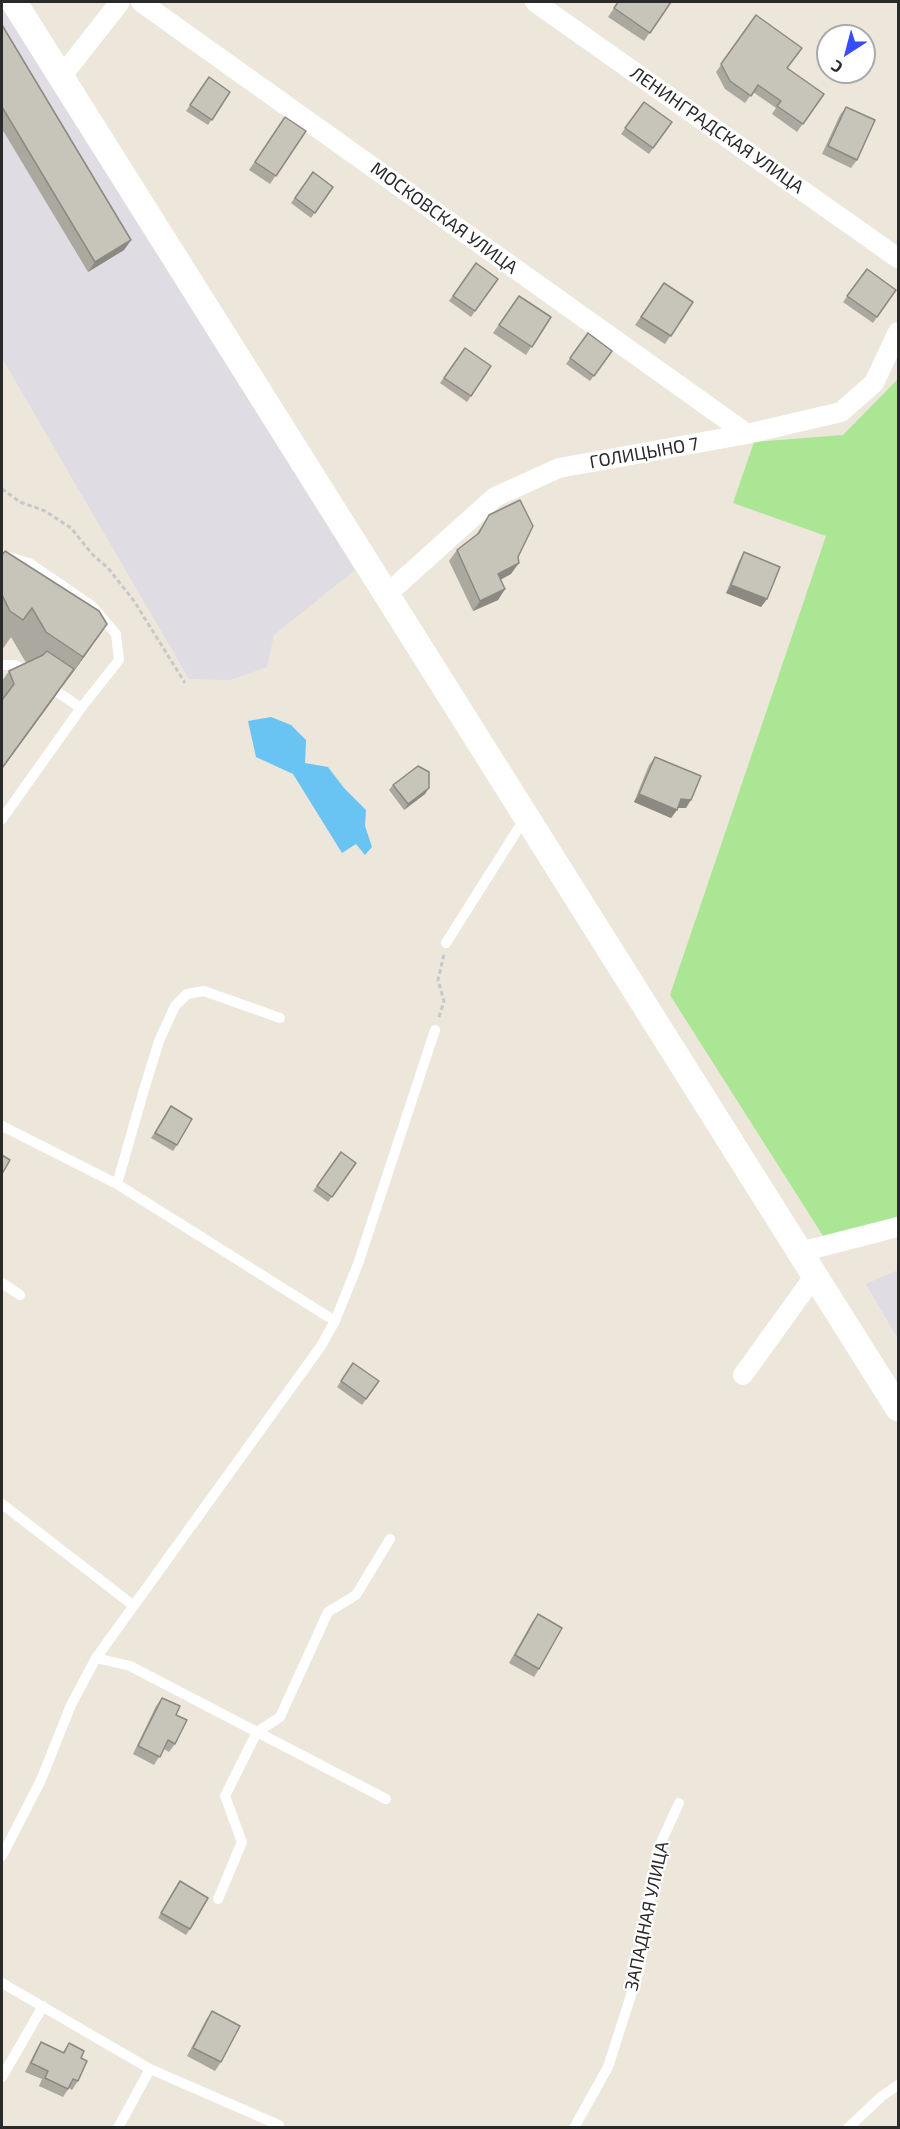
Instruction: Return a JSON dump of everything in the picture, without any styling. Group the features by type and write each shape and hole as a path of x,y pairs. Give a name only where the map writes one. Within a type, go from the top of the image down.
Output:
{"street":[{"path":"14,2 898,1408"},
{"path":"61,77 120,2"},
{"name":"МОСКОВСКАЯ УЛИЦА","path":"141,2 747,434"},
{"name":"ЛЕНИНГРАДСКАЯ УЛИЦА","path":"535,2 898,258"},
{"name":"ГОЛИЦЫНО 7","path":"386,595 495,497 559,468 747,434 841,412 874,383 898,332"},
{"path":"800,1252 898,1227"},
{"path":"743,1375 815,1275"}],"lane":[{"path":"2,555 29,563 92,606 116,634 119,660 81,708 2,819"},
{"path":"2,665 15,665 24,669 81,708"},
{"path":"446,943 527,815"},
{"path":"117,1184 159,1041 175,1006 187,994 204,991 280,1018"},
{"path":"2,1856 41,1780 71,1705 96,1658 321,1346 335,1321 358,1264 435,1030"},
{"path":"2,1126 117,1184 335,1321"},
{"path":"2,1283 20,1295"},
{"path":"2,1504 134,1606"},
{"path":"218,1899 242,1842 225,1796 256,1732 280,1717 328,1612 356,1595 390,1539"},
{"path":"96,1658 130,1666 386,1799"},
{"name":"ЗАПАДНАЯ УЛИЦА","path":"574,2127 608,2067 640,1967 658,1849 679,1803"},
{"path":"2,1983 150,2069 279,2125"},
{"path":"2,2077 43,2006"},
{"path":"118,2127 150,2069"},
{"path":"848,2127 882,2096 898,2085"}],"path":[{"path":"2,489 20,502 45,511 71,528 93,555 108,568 134,601 186,683"},
{"path":"435,1030 444,1001 438,980 446,943"}],"shaded area":[{"path":"2,6 355,570 274,635 267,667 230,680 189,679 2,358"},
{"path":"898,1270 898,1339 866,1284"}],"green space":[{"path":"898,379 898,1220 825,1239 670,995 826,536 733,503 754,442 843,435"}],"water":[{"path":"271,717 291,725 306,740 305,763 328,767 344,788 366,810 365,826 372,847 365,855 356,844 342,853 293,774 256,757 248,721"}],"building":[{"path":"618,2 671,2 650,33 614,8"},
{"path":"756,15 802,48 787,68 824,94 803,124 777,106 781,101 758,85 751,96 730,81 721,64"},
{"path":"2,25 131,240 95,262 2,107"},
{"path":"209,77 230,92 212,120 190,105"},
{"path":"644,102 672,122 653,148 625,128"},
{"path":"846,107 875,120 857,160 828,146"},
{"path":"285,117 306,131 276,176 255,162"},
{"path":"313,172 333,187 315,213 295,198"},
{"path":"476,263 498,279 475,311 453,296"},
{"path":"867,269 896,290 877,317 847,296"},
{"path":"664,283 693,302 671,336 641,317"},
{"path":"519,296 551,317 532,347 499,325"},
{"path":"588,333 612,351 594,376 570,358"},
{"path":"465,348 491,366 471,396 444,378"},
{"path":"520,500 533,526 518,557 519,563 498,574 505,589 480,601 457,550 479,533 489,515"},
{"path":"5,551 99,611 107,624 83,657 46,632 32,608 23,620 10,611 2,595 2,555"},
{"path":"744,552 780,567 767,599 731,585"},
{"path":"47,651 74,669 2,768 2,700 14,684 9,671"},
{"path":"655,757 701,776 691,800 681,799 677,810 639,794"},
{"path":"418,766 429,772 429,788 408,804 393,785"},
{"path":"171,1106 192,1119 177,1145 155,1133"},
{"path":"341,1152 356,1163 332,1197 317,1186"},
{"path":"2,1155 10,1160 2,1174"},
{"path":"353,1363 379,1381 366,1399 341,1381"},
{"path":"538,1614 562,1628 539,1669 515,1655"},
{"path":"162,1698 180,1706 176,1715 187,1720 175,1744 168,1740 160,1757 138,1746"},
{"path":"180,1881 208,1898 190,1929 161,1913"},
{"path":"212,2011 240,2026 221,2062 193,2048"},
{"path":"41,2042 64,2053 69,2043 84,2051 81,2058 87,2061 78,2081 73,2079 68,2089 45,2078 48,2071 31,2063"}]}
